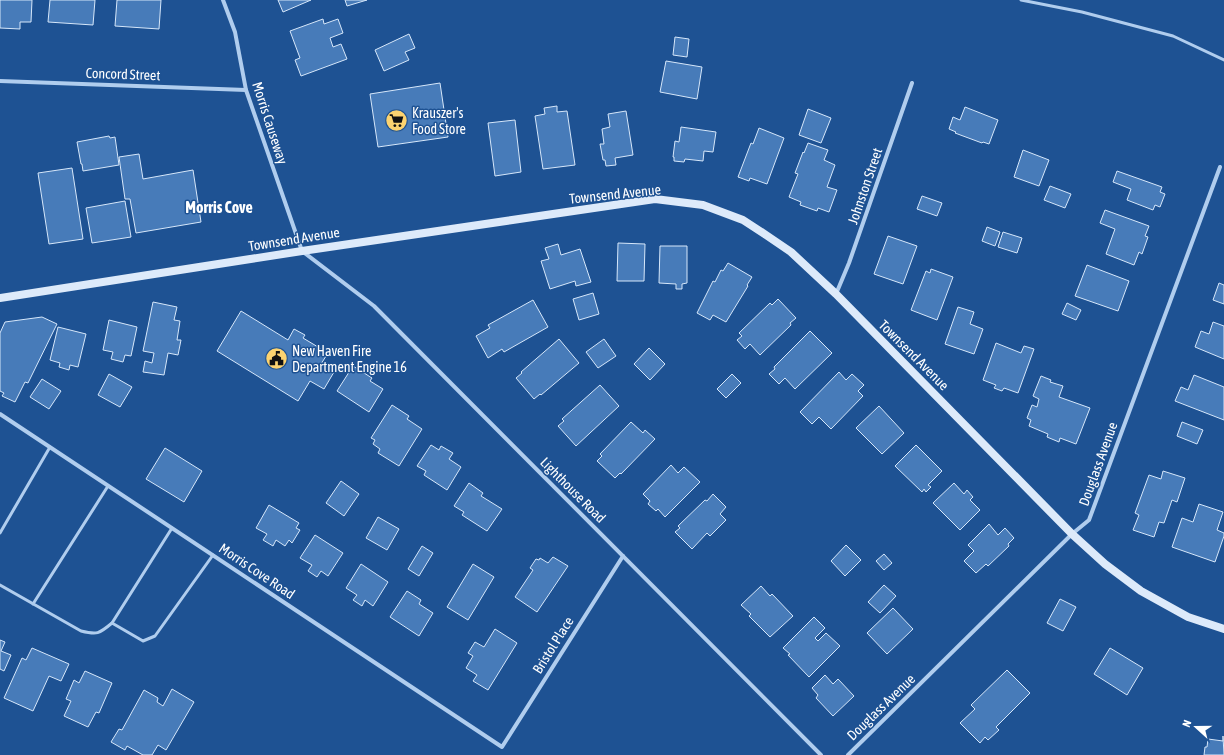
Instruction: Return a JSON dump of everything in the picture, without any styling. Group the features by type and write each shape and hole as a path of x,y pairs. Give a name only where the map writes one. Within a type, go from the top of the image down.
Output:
{"main road":[{"name":"Townsend Avenue","path":"0,298 302,251 655,200 703,205 743,220 766,234 790,252 836,294 1072,534 1105,564 1141,591 1188,617 1224,629"}],"street":[{"name":"Morris Causeway","path":"224,0 235,32 246,90 302,251"},
{"name":"Concord Street","path":"0,81 246,90"},
{"name":"Johnston Street","path":"836,294 849,263 912,83"},
{"name":"Douglass Avenue","path":"848,755 1072,534 1089,520 1220,167"},
{"name":"Lighthouse Road","path":"302,251 374,306 821,755"},
{"name":"Morris Cove Road","path":"0,414 502,747"},
{"name":"Bristol Place","path":"502,747 624,556"}],"lane":[{"path":"1020,0 1082,12 1173,36 1224,60"},
{"path":"0,533 50,447"},
{"path":"33,604 108,486"},
{"path":"0,585 81,631 94,634 101,632 112,623 172,528"},
{"path":"112,623 143,640 155,636 213,555"}],"building":[{"path":"0,0 32,0 31,22 20,22 20,29 0,28"},
{"path":"50,0 95,0 93,25 48,22"},
{"path":"117,0 161,0 159,29 115,26"},
{"path":"278,0 311,0 283,12"},
{"path":"345,0 367,0 347,6"},
{"path":"323,19 324,24 338,19 343,33 330,38 333,47 341,44 347,59 301,76 295,60 300,58 290,31"},
{"path":"409,34 415,48 405,52 409,60 384,71 375,50"},
{"path":"675,37 689,39 687,57 673,55"},
{"path":"666,61 702,67 697,99 660,92"},
{"path":"440,83 448,137 378,147 370,94"},
{"path":"557,106 557,112 567,111 575,165 543,169 535,116 545,114 544,108"},
{"path":"965,107 998,120 989,144 982,143 955,133 956,132 949,129 953,117 960,120"},
{"path":"808,109 831,118 821,143 799,135"},
{"path":"626,111 633,155 615,158 616,165 606,166 605,160 603,160 600,144 604,144 602,129 610,127 608,114"},
{"path":"515,120 521,172 495,176 488,123"},
{"path":"681,127 716,132 713,152 704,151 703,161 685,159 684,162 674,161 675,141 679,142"},
{"path":"759,128 784,138 767,184 750,178 749,181 738,177 751,143 753,144"},
{"path":"109,136 110,138 115,137 119,165 83,171 77,142"},
{"path":"808,143 828,150 824,160 835,165 827,187 837,190 829,212 818,208 817,211 800,205 801,202 789,197 798,174 795,173"},
{"path":"1023,150 1049,160 1039,186 1014,177"},
{"path":"139,154 143,179 193,170 201,222 136,233 130,199 125,199 119,157"},
{"path":"72,168 83,239 49,244 38,173"},
{"path":"1117,171 1162,187 1160,192 1165,194 1160,207 1155,205 1153,210 1127,200 1131,189 1113,182"},
{"path":"1050,186 1071,194 1065,208 1044,200"},
{"path":"922,196 942,203 937,216 917,209"},
{"path":"125,201 131,237 92,243 86,208"},
{"path":"1105,210 1149,226 1145,236 1148,237 1142,254 1139,252 1134,265 1106,254 1115,229 1100,223"},
{"path":"987,227 1000,232 995,246 982,241"},
{"path":"1003,232 1022,238 1017,253 998,247"},
{"path":"888,236 917,246 903,284 874,274"},
{"path":"618,243 645,244 644,281 617,281"},
{"path":"558,244 561,255 580,249 591,282 576,286 575,281 550,289 541,261 549,259 545,248"},
{"path":"660,246 687,246 687,283 682,284 682,289 676,289 676,284 659,283"},
{"path":"728,263 752,277 726,322 713,315 710,320 697,313 713,281 715,282 721,270 723,271"},
{"path":"1087,265 1129,281 1118,311 1075,296"},
{"path":"931,269 953,277 937,320 911,310 926,271 930,273"},
{"path":"1219,283 1224,285 1224,304 1213,300"},
{"path":"593,293 599,314 579,320 573,299"},
{"path":"778,299 796,318 790,323 791,325 760,355 750,344 745,349 737,340 742,336 739,333 770,303 772,305"},
{"path":"533,300 548,327 504,352 502,349 488,358 476,336 490,328 488,325"},
{"path":"153,302 177,307 174,320 180,321 177,340 181,340 178,355 168,353 164,375 143,372 145,361 152,363 154,353 143,351"},
{"path":"1067,303 1081,310 1076,320 1062,314"},
{"path":"958,307 974,312 970,324 983,329 974,354 945,344"},
{"name":"New Haven Fire Department Engine 16","path":"241,311 288,340 294,329 305,335 303,338 328,353 321,364 334,372 324,389 310,381 298,401 217,351"},
{"path":"42,317 57,324 28,383 25,382 15,402 2,396 4,393 0,391 0,333 5,322"},
{"path":"109,320 137,327 131,356 125,355 123,362 111,359 113,352 103,350"},
{"path":"1213,322 1224,326 1224,359 1195,347 1201,331 1209,334"},
{"path":"58,327 86,334 78,367 70,365 69,370 59,367 60,363 50,360"},
{"path":"810,331 832,353 795,389 785,378 779,384 769,374 775,369 774,367"},
{"path":"559,339 579,363 541,395 540,394 534,399 516,378"},
{"path":"604,339 616,356 598,368 586,352"},
{"path":"996,343 1021,353 1024,346 1034,349 1018,393 1004,388 1002,391 994,388 996,385 983,380"},
{"path":"649,348 665,364 650,380 634,364"},
{"path":"353,366 372,378 370,381 383,389 369,412 337,391"},
{"path":"839,372 846,380 852,374 864,385 858,391 863,396 831,429 819,417 812,424 800,412"},
{"path":"109,374 132,387 120,407 98,395"},
{"path":"732,374 741,383 726,398 717,389"},
{"path":"1194,375 1224,387 1224,420 1175,401 1181,387 1188,390"},
{"path":"1041,376 1051,380 1050,382 1063,386 1059,397 1090,408 1076,444 1060,438 1059,442 1047,437 1048,434 1029,426 1031,420 1027,418 1032,405 1037,407 1039,399 1033,396"},
{"path":"42,379 61,391 49,409 30,397"},
{"path":"600,385 619,406 576,446 558,426 564,421 562,419"},
{"path":"392,405 409,416 407,419 422,429 399,466 378,453 380,449 373,444 375,440 371,438"},
{"path":"879,406 904,433 882,454 856,428"},
{"path":"631,422 643,433 645,430 655,439 621,474 620,473 615,478 597,461 602,456 600,454"},
{"path":"1182,422 1203,430 1197,444 1177,436"},
{"path":"431,445 439,450 441,446 453,453 449,459 461,467 447,490 424,475 426,471 417,466"},
{"path":"916,445 942,471 928,485 931,487 926,492 924,489 922,492 895,466"},
{"path":"165,448 202,471 184,502 146,479"},
{"path":"671,465 678,473 684,467 700,482 665,517 658,509 656,511 648,504 650,501 643,494"},
{"path":"1163,471 1185,478 1177,502 1172,500 1164,523 1159,522 1154,537 1133,530 1139,515 1135,513 1149,475 1161,479"},
{"path":"341,481 359,494 344,516 326,503"},
{"path":"469,483 483,493 481,496 502,509 487,531 462,515 464,512 454,506"},
{"path":"954,483 964,494 967,490 973,497 970,500 980,510 960,530 933,503"},
{"path":"713,494 726,507 720,514 726,520 710,536 707,533 692,549 675,532 680,528 678,526"},
{"path":"1199,504 1223,512 1217,530 1224,533 1224,536 1215,562 1172,547 1182,518 1193,522"},
{"path":"269,505 299,523 296,528 300,530 292,543 289,540 285,546 276,540 273,546 263,540 267,534 256,528"},
{"path":"378,517 399,529 387,550 366,538"},
{"path":"989,524 998,535 1005,528 1014,538 1008,544 1009,546 988,566 986,564 976,573 964,561 974,551 968,545"},
{"path":"315,535 343,553 328,576 321,571 317,577 308,571 312,565 300,558"},
{"path":"846,545 861,560 845,576 831,561"},
{"path":"422,546 433,553 419,576 408,569"},
{"path":"884,554 892,563 884,570 876,561"},
{"path":"553,557 568,566 537,612 515,597 533,570 530,568 536,559 539,560 540,558 548,563"},
{"path":"361,564 388,582 373,606 365,600 362,606 353,600 357,595 346,588"},
{"path":"473,564 494,577 468,620 447,607"},
{"path":"884,585 896,596 880,613 868,602"},
{"path":"761,586 770,596 772,594 793,616 770,637 749,616 751,614 741,605"},
{"path":"407,591 421,600 419,604 433,613 419,636 390,617"},
{"path":"1060,599 1076,607 1063,631 1047,623"},
{"path":"893,608 913,629 887,654 867,633"},
{"path":"814,617 825,628 815,638 818,641 826,633 840,646 809,677 788,655 790,654 783,648"},
{"path":"495,629 517,643 488,690 473,681 477,675 466,668 473,656 468,653 475,642 484,647"},
{"path":"0,640 5,642 1,651 11,655 4,671 0,669"},
{"path":"32,648 69,664 61,681 49,676 33,711 4,698 22,658 26,660"},
{"path":"1110,648 1143,668 1127,695 1094,674"},
{"path":"1007,670 1030,693 996,727 999,730 988,740 985,737 980,743 960,723 975,709 971,705"},
{"path":"85,671 112,683 99,713 96,712 88,727 64,716 71,701 66,699 74,680 79,683"},
{"path":"825,675 833,684 838,679 854,696 833,716 816,698 818,695 812,688"},
{"path":"172,689 194,702 166,750 158,745 152,755 143,755 127,746 125,750 111,742 119,729 122,730 144,690 158,698 157,702 163,706"},
{"path":"1223,736 1224,755 1204,755 1208,739 1223,741"}],"place":[{"name":"Krauszer's Food Store","path":"396,121"},
{"name":"New Haven Fire Department Engine 16","path":"277,359"}],"district":[{"name":"Morris Cove","path":"219,207"}]}
